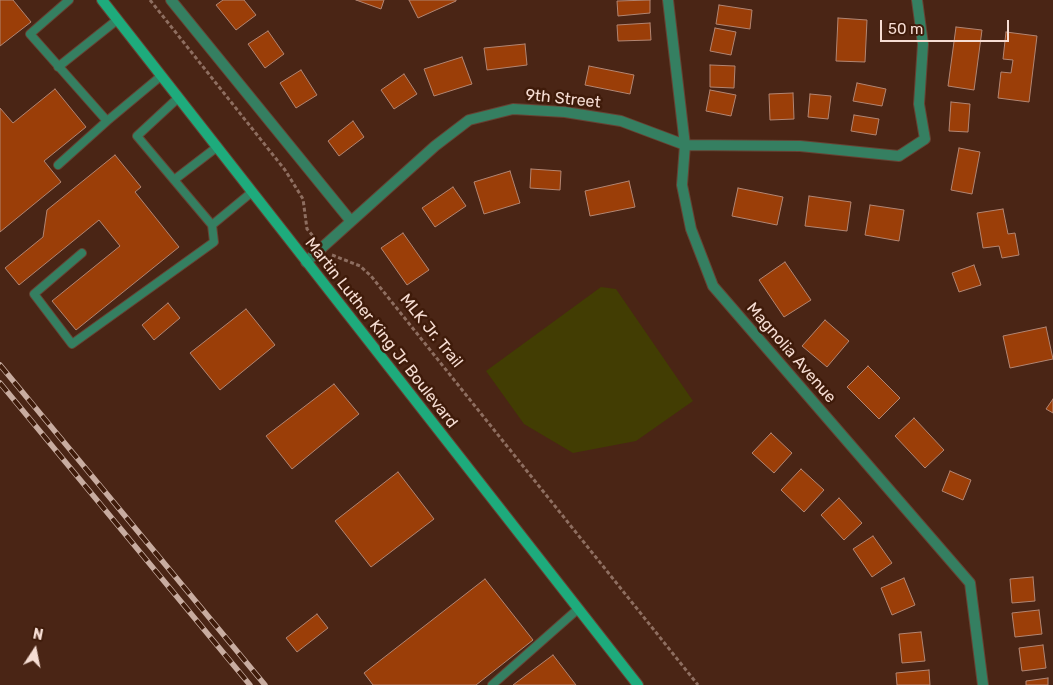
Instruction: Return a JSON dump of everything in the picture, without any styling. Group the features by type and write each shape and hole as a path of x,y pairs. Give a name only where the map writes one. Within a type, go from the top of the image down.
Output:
{"main road":[{"name":"Martin Luther King Jr Boulevard","path":"102,0 638,685"}],"street":[{"path":"171,0 350,220"},
{"name":"Magnolia Avenue","path":"668,0 685,144 682,185 692,229 713,286 970,583 983,685"},
{"name":"9th Street","path":"306,262 350,220 435,146 469,120 513,109 565,112 621,121 685,144 800,146 899,156 925,139 919,104 923,44 917,0"}],"lane":[{"path":"69,0 30,34 107,121"},
{"path":"58,67 117,20"},
{"path":"58,165 161,76"},
{"path":"82,253 34,294 72,344 214,242 212,225 137,136 178,98"},
{"path":"174,180 217,147"},
{"path":"212,225 252,192"},
{"path":"492,685 578,610"}],"path":[{"name":"MLK Jr. Trail","path":"150,0 284,170 303,199 307,229 326,252 360,266 371,276 698,685"}],"shaded area":[{"path":"601,287 616,289 693,401 636,441 573,453 524,424 486,371"}],"building":[{"path":"0,0 13,0 31,22 0,46"},
{"path":"223,0 244,0 256,15 236,30 216,5"},
{"path":"356,0 384,0 381,9"},
{"path":"409,0 456,0 456,1 418,18"},
{"path":"650,0 650,13 618,16 617,1"},
{"path":"719,5 752,10 750,29 716,24"},
{"path":"838,18 867,20 865,62 836,61"},
{"path":"650,23 651,40 618,41 617,25"},
{"path":"956,27 982,30 974,90 948,86"},
{"path":"715,28 736,32 731,55 710,51"},
{"path":"268,31 284,54 265,68 248,44"},
{"path":"1006,32 1037,36 1029,102 998,98 1001,72 1011,73 1013,60 1003,59"},
{"path":"525,44 527,65 487,70 484,48"},
{"path":"462,57 472,84 434,96 424,69"},
{"path":"710,65 735,66 734,88 710,87"},
{"path":"589,66 634,75 630,94 585,85"},
{"path":"301,70 317,95 296,108 280,83"},
{"path":"404,74 417,94 394,109 381,90"},
{"path":"857,83 886,89 882,106 853,101"},
{"path":"55,89 86,127 44,161 61,182 0,232 0,108 13,123"},
{"path":"710,90 736,95 731,116 706,111"},
{"path":"793,93 794,119 770,120 769,94"},
{"path":"810,94 831,96 828,119 808,117"},
{"path":"951,102 970,104 968,132 949,131"},
{"path":"854,115 879,119 876,135 851,131"},
{"path":"353,121 364,137 339,156 328,141"},
{"path":"959,148 980,152 972,194 951,190"},
{"path":"115,155 141,187 135,192 179,247 76,330 52,301 120,246 99,220 19,285 5,268 43,237 47,210"},
{"path":"531,169 561,171 560,190 530,188"},
{"path":"510,171 520,203 484,214 474,182"},
{"path":"629,181 635,207 590,216 585,191"},
{"path":"453,187 466,206 435,227 422,208"},
{"path":"738,188 783,197 777,225 732,216"},
{"path":"809,196 851,202 847,231 805,226"},
{"path":"870,205 904,210 899,241 865,235"},
{"path":"1003,209 1008,234 1015,233 1019,255 1002,258 999,246 983,248 977,213"},
{"path":"403,233 429,270 407,285 381,248"},
{"path":"785,262 811,300 784,317 759,280"},
{"path":"974,265 981,285 959,292 952,273"},
{"path":"168,303 180,318 154,340 142,325"},
{"path":"246,309 275,345 220,390 190,353"},
{"path":"825,320 849,341 827,367 802,346"},
{"path":"1046,327 1053,359 1010,368 1003,336"},
{"path":"868,366 900,398 879,419 847,387"},
{"path":"334,384 359,414 292,469 266,436"},
{"path":"1053,399 1053,413 1046,409"},
{"path":"914,418 944,450 925,468 895,436"},
{"path":"771,433 792,453 774,473 752,453"},
{"path":"801,469 824,490 804,512 781,490"},
{"path":"950,471 971,480 963,500 942,491"},
{"path":"398,472 434,519 371,567 335,521"},
{"path":"839,498 862,523 844,540 821,515"},
{"path":"873,536 892,563 872,577 853,549"},
{"path":"1033,577 1035,601 1012,603 1010,579"},
{"path":"904,578 915,605 892,615 881,588"},
{"path":"485,579 533,640 476,685 373,685 364,673"},
{"path":"1039,610 1042,634 1015,637 1012,613"},
{"path":"317,614 328,628 297,652 286,638"},
{"path":"921,632 925,661 902,663 899,634"},
{"path":"1043,645 1046,668 1022,671 1019,648"},
{"path":"553,655 576,685 513,685"},
{"path":"929,670 930,685 897,685 896,673"},
{"path":"1048,678 1048,685 1026,685 1026,681"}],"railway":[{"path":"0,365 265,685"},
{"path":"0,383 250,685"}]}
